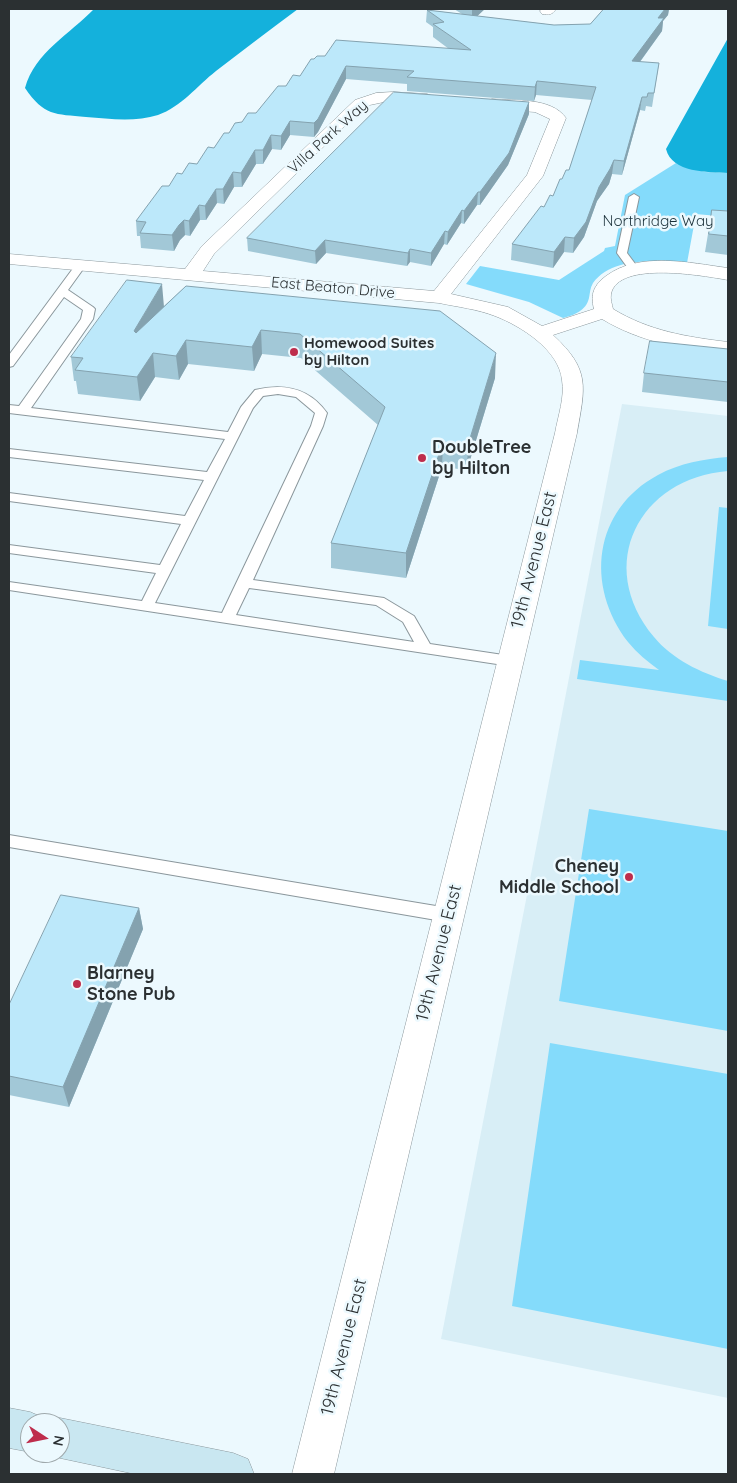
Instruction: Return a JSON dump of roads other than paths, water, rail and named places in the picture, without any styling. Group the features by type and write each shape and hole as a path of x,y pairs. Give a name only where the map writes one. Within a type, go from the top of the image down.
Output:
{"main road":[{"path":"70,1440 233,1474"}],"street":[{"name":"Villa Park Way","path":"190,275 208,250 360,103 372,97 386,96 443,100"},
{"path":"439,297 535,176 558,118 552,112 538,108 481,103"},
{"name":"East Beaton Drive","path":"9,259 439,297 510,315 539,333 561,353 571,372 573,395 566,433"},
{"path":"604,312 601,296 605,286 614,277 634,269 670,268 728,274"},
{"path":"539,333 604,312 652,335 676,342 728,348"},
{"name":"19th Avenue East","path":"313,1474 566,433"}],"lane":[{"path":"634,196 622,253 634,269"},
{"path":"9,362 81,265"},
{"path":"22,411 87,319 89,309 62,291"},
{"path":"146,607 247,407 259,393 280,389 296,391 311,401 320,413 318,426 227,619"},
{"path":"9,410 233,436"},
{"path":"9,453 212,477"},
{"path":"9,497 189,521"},
{"path":"9,548 165,570"},
{"path":"244,583 379,602 400,611 414,623 424,648"},
{"path":"9,586 510,661"},
{"path":"9,841 448,915"}],"place":[{"name":"Homewood Suites by Hilton","path":"294,352"},
{"name":"DoubleTree by Hilton","path":"422,458"},
{"name":"Cheney Middle School","path":"629,877"},
{"name":"Blarney Stone Pub","path":"77,984"}],"park label":[{"name":"Northridge Way","path":"658,221"}]}
